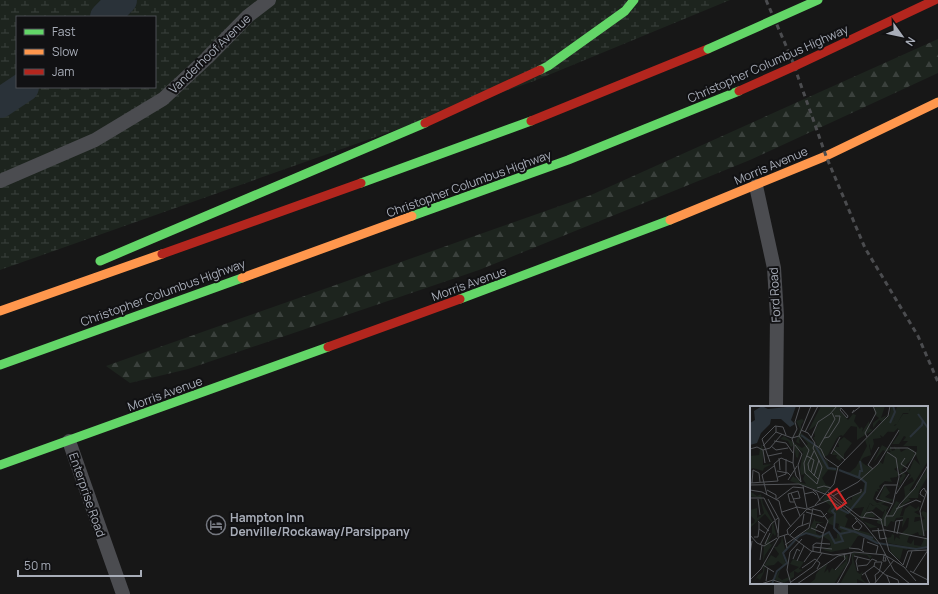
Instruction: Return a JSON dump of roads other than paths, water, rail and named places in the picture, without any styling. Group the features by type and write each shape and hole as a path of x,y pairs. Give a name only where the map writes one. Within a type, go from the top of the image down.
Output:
{"main road":[{"path":"93,264 308,171 416,127 548,66 625,11 634,0"},
{"path":"0,311 471,143 578,103 708,49 818,0"},
{"name":"Christopher Columbus Highway","path":"0,365 561,163 739,91 844,44 935,0"},
{"name":"Morris Avenue","path":"0,465 528,275 756,186 826,156 938,102"},
{"path":"0,304 43,285"}],"street":[{"name":"Vanderhoof Avenue","path":"0,181 95,140 163,99 207,58 248,16 269,0"},
{"name":"Ford Road","path":"756,186 774,268 777,316 776,406"},
{"name":"Enterprise Road","path":"69,441 123,594"}],"waterway":[{"path":"106,16 122,0"},
{"path":"0,103 22,88"}],"railway":[{"path":"766,0 791,57 826,156 865,248 918,336 938,382"}],"place":[{"name":"Hampton Inn Denville/Rockaway/Parsippany","path":"216,525"}]}
